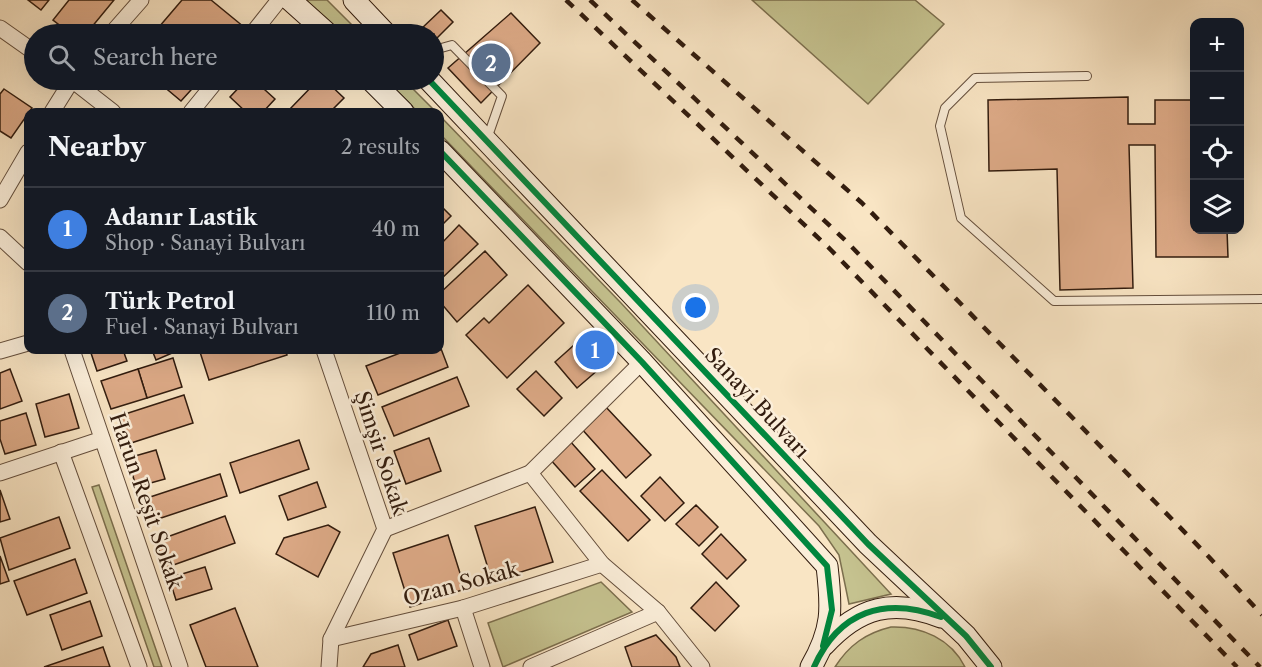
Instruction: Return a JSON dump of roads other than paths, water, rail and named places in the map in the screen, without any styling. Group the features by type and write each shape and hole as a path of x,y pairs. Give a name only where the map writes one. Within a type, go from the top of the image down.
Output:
{"main road":[{"path":"290,0 317,24"},
{"path":"354,0 377,24"},
{"path":"381,90 399,108"},
{"name":"Sanayi Bulvarı","path":"439,90 868,544 966,636 991,667"},
{"path":"444,155 642,362 827,566 832,610 823,646 812,667"},
{"path":"823,646 842,626 865,612 892,606 919,609 945,618 966,636 984,667"}],"street":[{"path":"120,24 141,0"},
{"path":"260,24 279,0"},
{"path":"0,28 24,45"},
{"path":"54,108 66,90"},
{"path":"85,90 108,108"},
{"path":"194,108 209,90"},
{"path":"0,200 24,159"},
{"path":"0,237 24,259"},
{"path":"0,351 24,344"},
{"name":"Harun Reşit Sokak","path":"73,354 180,667"},
{"name":"Şimşir Sokak","path":"325,354 385,529 331,639 329,667"},
{"path":"385,529 530,473 642,362"},
{"path":"0,473 102,439"},
{"path":"61,452 139,667"},
{"path":"530,473 602,564 658,612 702,667"},
{"name":"Ozan Sokak","path":"331,639 463,608 602,564"},
{"path":"463,608 482,667"},
{"path":"531,667 658,612"}],"lane":[{"path":"444,47 452,45 502,96 487,141"},
{"path":"1087,76 975,78 945,108 940,126 961,218 1054,301 1262,300"}],"railway":[{"path":"566,0 829,248 1237,667"},
{"path":"590,0 845,240 1260,667"},
{"path":"632,0 862,203 1209,557 1262,615"}],"place":[{"name":"Türk Petrol","path":"491,63"},
{"name":"Adanır Lastik","path":"595,350"}]}
